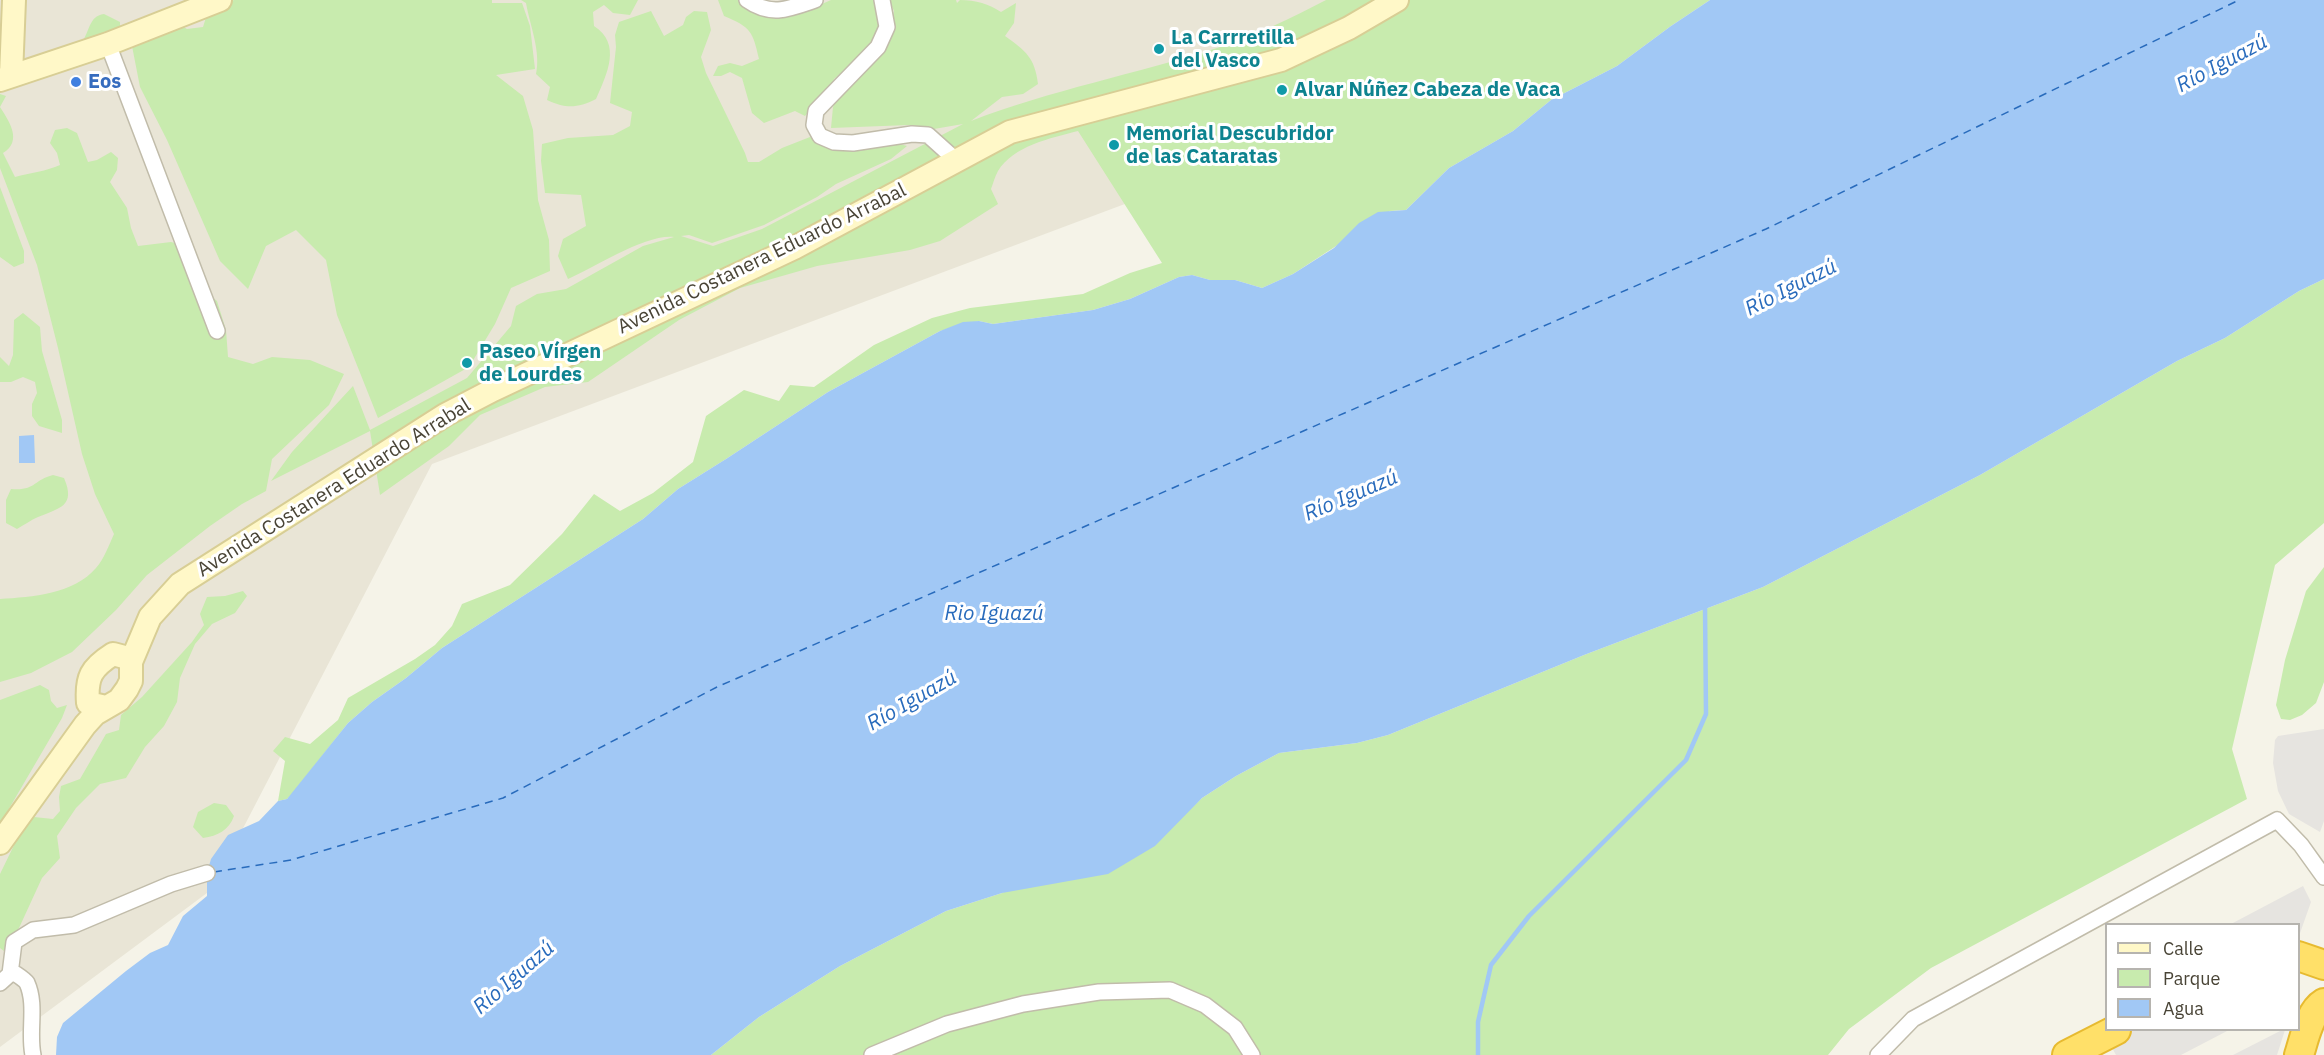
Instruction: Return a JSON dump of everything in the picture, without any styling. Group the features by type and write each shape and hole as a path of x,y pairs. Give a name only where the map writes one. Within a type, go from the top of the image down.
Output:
{"highway":[{"path":"2300,957 2324,965"},
{"path":"2299,1055 2313,1017 2324,1004"},
{"path":"2067,1055 2112,1031"}],"main road":[{"path":"14,0 5,78 108,44 219,0"},
{"name":"Avenida Costanera Eduardo Arrabal","path":"0,843 93,712 119,700 131,681 131,662 150,616 180,584 445,415 493,390 794,248 1010,132 1281,60 1348,28 1397,0"},
{"path":"93,712 88,677 100,662 113,654 128,658 131,662"}],"street":[{"path":"747,0 765,9 786,10 815,0"},
{"path":"882,0 887,27 878,47 816,111 814,125 820,136 834,142 853,143 912,134 928,135 957,161"},
{"path":"108,44 217,331"},
{"path":"1878,1055 1913,1019 2277,820 2301,845 2324,877"},
{"path":"5,979 14,942 33,930 74,925 171,884 207,873"},
{"path":"5,979 16,974 26,982 32,1010 33,1055"},
{"path":"873,1055 947,1024 1023,1004 1099,992 1170,990 1205,1005 1235,1028 1252,1055"}],"shaded area":[{"path":"0,0 1523,0 1346,121 432,464 211,890 0,1047"},
{"path":"2324,729 2324,821 2320,832 2289,814 2278,791 2273,763 2275,740 2278,736"},
{"path":"2303,886 2311,902 2300,933 2300,923 2233,923"},
{"path":"2103,1031 2227,1031 2181,1055 2116,1055"},
{"path":"2280,1031 2285,1031 2277,1055 2233,1055"}],"green space":[{"path":"234,0 492,0 492,3 522,3 530,26 535,69 496,75 523,96 533,130 538,200 549,240 550,271 511,288 495,324 469,367 378,418 337,315 326,260 296,230 266,246 248,289 220,261 167,140 140,87 132,46 177,23 187,29 203,27 208,11"},
{"path":"521,0 638,0 630,15 613,13 604,5 593,12 594,26 603,33 610,50 608,70 596,99 572,106 560,105 547,100 550,87 536,74 537,56 534,38 526,3"},
{"path":"718,0 740,0 741,5 761,12 813,8 831,0 875,0 880,20 876,37 865,52 834,79 829,96 813,106 805,116 795,111 764,123 752,113 742,78 730,72 721,76 713,76 718,66 730,63 742,66 759,59 752,36 745,27 724,16"},
{"path":"889,0 956,0 957,3 960,0 971,1 1001,12 1016,3 1014,23 1005,36 1019,46 1032,61 1038,84 1023,94 1002,97 971,121 1032,100 1231,43 1273,26 1326,0 1710,0 1617,66 1551,100 1513,131 1449,168 1406,210 1390,211 1293,274 1262,288 1235,280 1210,280 1192,275 1179,277 1130,299 1093,310 993,324 979,321 940,331 828,392 678,489 643,519 442,648 348,723 293,793 287,799 278,801 285,761 273,751 285,737 310,744 338,720 348,698 435,645 452,626 462,604 510,585 562,534 594,494 620,511 653,493 693,462 706,416 744,390 779,401 790,385 814,387 874,345 932,318 970,308 1083,294 1130,273 1162,263 1078,131 1033,144 1013,155 998,171 991,189 998,204 940,241 910,250 817,266 740,288 679,320 588,382 545,387 480,415 449,446 380,495 370,431 271,481 292,452 353,386 370,430 467,378 511,326 516,306 537,294 566,289 643,246 674,237 662,237 635,246 568,279 558,256 563,239 586,226 581,195 545,193 541,161 542,144 568,138 613,135 630,126 632,112 610,103 616,47 615,35 619,22 651,11 664,36 683,25 686,17 694,11 707,12 711,30 701,57 706,73 748,162 759,162 782,148 810,137 827,146 893,142 907,146 891,159 836,184 817,197 764,225 712,243 689,235 681,236 713,246 762,229 963,124 934,129 909,125 831,128 833,107 848,76 888,40 894,11"},
{"path":"104,14 120,22 120,28 81,43 92,21"},
{"path":"0,94 6,96 0,107"},
{"path":"0,107 7,118 13,137 9,148 3,153 15,177 60,165 57,153 50,143 55,130 67,128 77,133 88,162 111,152 118,158 117,170 110,182 127,208 138,246 171,242 186,246 201,288 217,301 226,330 228,357 253,364 272,357 310,360 344,374 329,405 272,459 266,491 210,526 147,575 116,610 72,652 31,673 0,682 0,599 39,595 76,584 96,568 114,534 95,494 82,454 37,265 0,168"},
{"path":"0,187 24,251 24,263 14,267 0,257"},
{"path":"2324,279 2324,523 2275,565 2232,749 2247,799 1931,968 1849,1029 1828,1055 711,1055 759,1017 840,966 946,911 1002,893 1187,812 1202,798 1236,776 1279,753 1357,743 1388,735 1584,655 1763,587 1980,475 2177,361 2225,338 2299,291"},
{"path":"23,313 40,327 42,351 62,420 62,433 39,426 32,416 32,404 37,393 35,382 23,377 11,382 0,382 0,357 9,366 13,355 14,320"},
{"path":"53,475 64,478 68,495 64,505 17,529 6,523 6,500 11,489 30,487"},
{"path":"2324,567 2324,682 2316,703 2302,715 2290,720 2281,719 2276,705 2285,660 2306,591"},
{"path":"243,591 247,596 235,613 212,624 195,644 180,678 177,702 164,726 145,747 126,778 100,784 76,808 57,836 60,858 42,878 19,928 4,951 0,948 0,874 19,835 34,817 53,819 60,811 61,786 80,779 106,734 119,730 121,715 142,697 192,642 204,625 200,614 207,597 225,596"},
{"path":"40,685 49,690 51,701 57,708 67,705 62,718 0,824 0,700"},
{"path":"214,803 226,805 234,816 222,832 203,838 193,827 198,812"}],"water":[{"name":"Rio Iguazú","path":"1710,0 2324,0 2324,279 2299,291 2225,338 2177,361 1980,475 1763,587 1584,655 1388,735 1357,743 1279,753 1236,776 1202,798 1155,846 1108,874 1002,893 946,911 840,966 759,1017 711,1055 56,1055 57,1037 63,1023 150,953 168,945 183,916 207,896 207,873 211,859 228,835 259,821 278,801 287,799 348,723 372,702 442,648 643,519 678,489 828,392 940,331 963,322 979,321 993,324 1093,310 1130,299 1179,277 1192,275 1210,280 1235,280 1262,288 1293,274 1334,248 1359,223 1378,212 1406,210 1449,168 1513,131 1551,100 1617,66"},
{"path":"34,435 35,463 19,463 19,436"}],"waterway":[{"path":"1478,1055 1478,1022 1491,965 1529,916 1686,760 1706,714 1705,605"}],"ferry route":[{"path":"214,872 291,860 503,798 717,687 1766,229 2239,0"}],"place":[{"name":"La Carrretilla del Vasco","path":"1159,49"},
{"name":"Eos","path":"76,82"},
{"name":"Alvar Núñez Cabeza de Vaca","path":"1282,90"},
{"name":"Memorial Descubridor de las Cataratas","path":"1114,145"},
{"name":"Paseo Vírgen de Lourdes","path":"467,363"}],"water label":[{"name":"Río Iguazú","path":"2222,64"},
{"name":"Río Iguazú","path":"1791,288"},
{"name":"Río Iguazú","path":"1351,496"},
{"name":"Río Iguazú","path":"912,701"},
{"name":"Río Iguazú","path":"514,978"}]}
